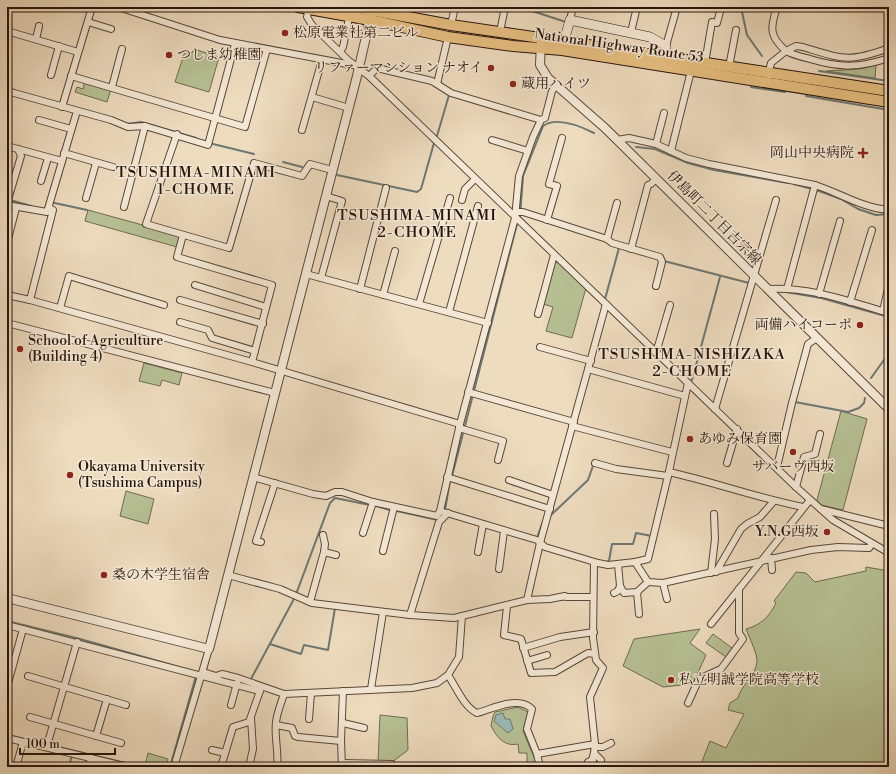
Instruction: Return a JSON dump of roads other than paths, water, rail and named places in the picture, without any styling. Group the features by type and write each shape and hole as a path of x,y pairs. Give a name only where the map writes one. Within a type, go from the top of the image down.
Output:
{"highway":[{"name":"National Highway Route 53","path":"298,7 351,11 500,32 541,43"},
{"path":"323,7 351,11"},
{"name":"National Highway Route 53","path":"371,15 448,37 500,44 564,42 665,55 730,67 767,78 889,102"},
{"path":"371,15 437,31 488,39 500,44"},
{"name":"National Highway Route 53","path":"665,55 691,71 889,91"}],"main road":[{"path":"564,42 570,20 650,37 665,55"}],"street":[{"path":"63,105 92,7"},
{"path":"118,7 173,26 235,44 358,67"},
{"path":"451,25 456,7"},
{"path":"500,32 505,7"},
{"path":"570,20 573,7"},
{"path":"631,32 638,7"},
{"path":"665,55 677,7"},
{"path":"777,7 772,26 773,36 776,42 786,51 830,65 844,67 873,63 889,58"},
{"path":"309,8 309,22 340,52 369,76 475,179 518,214 554,255 737,429 796,488 833,520 889,553"},
{"path":"705,62 712,22 717,23 721,8"},
{"path":"340,52 344,47 351,11"},
{"path":"174,767 199,675 209,649 349,108 371,15"},
{"path":"88,22 111,29"},
{"path":"36,39 39,26"},
{"path":"730,67 736,30"},
{"path":"7,31 78,52"},
{"path":"437,84 448,37"},
{"name":"伊島町二丁目吉宗線","path":"541,43 540,59 543,72 556,86 617,140 889,409"},
{"path":"7,91 63,105 128,127 145,126 177,134 208,146 235,44"},
{"path":"51,75 59,46"},
{"path":"767,78 771,63 786,51 796,46 803,46 844,59 856,59 889,48"},
{"path":"112,87 122,49"},
{"path":"71,76 245,127 267,49"},
{"path":"302,130 322,60"},
{"path":"369,76 377,68 437,84 451,93 541,120"},
{"path":"672,151 691,71"},
{"path":"253,477 313,494 326,496 335,492 342,492 373,502 437,516 440,511 447,477 518,214 519,176 541,120 545,118 552,92 556,86"},
{"path":"312,97 349,108"},
{"path":"16,208 21,206 45,213 47,212 77,111"},
{"path":"656,144 664,113"},
{"path":"39,120 71,129"},
{"path":"124,207 145,126"},
{"path":"177,134 146,224 229,248 254,163 302,176 310,164 332,170"},
{"path":"547,220 556,186 549,184 562,138"},
{"path":"617,140 629,138 656,144 709,164 814,188 829,189 854,202 889,210"},
{"path":"492,140 528,151"},
{"path":"7,146 62,162"},
{"path":"16,208 8,202 21,156 18,149"},
{"path":"64,154 113,167"},
{"path":"41,181 48,158"},
{"path":"86,198 96,162"},
{"path":"630,249 648,185 652,184 656,178"},
{"path":"462,200 465,189 475,179"},
{"path":"360,289 386,188"},
{"path":"787,289 814,188"},
{"path":"321,278 342,201 326,196"},
{"path":"419,304 450,198"},
{"path":"715,408 776,200"},
{"path":"607,239 617,203"},
{"path":"30,300 53,210 49,204"},
{"path":"449,312 478,206"},
{"path":"7,243 16,208"},
{"path":"518,214 547,220 607,239 612,243 630,249 660,257 662,261 656,286"},
{"path":"819,294 840,221"},
{"path":"850,302 872,230"},
{"path":"183,235 177,257 272,286 252,362"},
{"path":"383,295 395,251"},
{"path":"538,314 554,255"},
{"path":"306,274 488,323"},
{"path":"60,308 69,276 164,305"},
{"path":"768,289 787,289 819,294 886,312 889,284"},
{"path":"195,285 266,307"},
{"path":"7,296 60,308 159,338 252,362 503,441 498,460"},
{"path":"180,300 263,324"},
{"path":"528,600 540,543 606,304"},
{"path":"656,353 670,305"},
{"path":"180,322 208,330 212,338 255,351"},
{"path":"7,323 275,393"},
{"path":"777,468 792,403 808,344 817,338"},
{"path":"540,347 591,361"},
{"path":"588,369 685,396"},
{"path":"440,511 594,562 608,565 648,559 688,383"},
{"path":"471,392 573,424 672,452"},
{"path":"727,463 737,429"},
{"path":"796,488 804,457 815,454 820,434"},
{"path":"595,463 616,469 668,474 713,482 773,502 803,507"},
{"path":"447,477 550,509"},
{"path":"509,480 553,494"},
{"path":"261,542 256,541 267,517 276,483"},
{"path":"711,624 810,500"},
{"path":"363,533 373,502"},
{"path":"714,572 741,529 760,517 773,502"},
{"path":"383,551 394,506"},
{"path":"820,509 889,526"},
{"path":"410,615 439,522 448,513"},
{"path":"714,514 714,572"},
{"path":"478,552 483,524"},
{"path":"499,569 504,531"},
{"path":"310,602 324,552 325,544 323,535"},
{"path":"618,564 620,586 624,593 637,592 648,582 664,583 811,550 838,547 869,548 872,544"},
{"path":"324,552 336,555"},
{"path":"771,558 772,570"},
{"path":"585,767 588,762 591,764 595,748 590,696 603,668 596,660 595,654 593,596 594,562"},
{"path":"635,562 648,582"},
{"path":"228,575 296,595 310,602 410,615 454,618 528,600 550,599 565,596 593,596"},
{"path":"664,583 667,599"},
{"path":"614,593 618,591 620,586"},
{"path":"688,703 699,679 721,669 743,638 739,633 739,589"},
{"path":"637,592 639,614"},
{"path":"7,598 209,649"},
{"path":"507,606 504,635 520,637 531,673 555,672 588,653 595,654"},
{"path":"370,689 384,612"},
{"path":"7,625 77,642 236,686 284,694 412,688 437,683 448,675 459,657 462,616"},
{"path":"7,688 23,629"},
{"path":"523,648 560,638 594,632"},
{"path":"48,742 77,642"},
{"path":"527,661 547,655"},
{"path":"199,675 216,676 222,674 238,678 260,689"},
{"path":"448,675 466,704 472,711 477,713 512,704 522,703 529,705 532,709 527,729 537,754 540,767"},
{"path":"28,676 126,705"},
{"path":"231,705 238,678"},
{"path":"221,767 233,727 249,722 260,689"},
{"path":"343,691 343,723 341,741 342,765 392,764"},
{"path":"309,719 311,693"},
{"path":"276,767 278,746 276,726 284,694"},
{"path":"96,736 107,699"},
{"path":"30,717 121,743"},
{"path":"249,767 253,749 251,718"},
{"path":"343,723 364,728"},
{"path":"276,726 292,728 295,736 298,737 341,741"},
{"path":"7,738 72,753 110,765 125,767"},
{"path":"16,767 23,742"},
{"path":"537,754 603,747 611,744"},
{"path":"595,748 602,760"},
{"path":"212,750 225,753"},
{"path":"89,767 91,758"}],"water":[{"path":"503,713 505,719 510,719 513,729 508,733 494,721 496,715"}],"waterway":[{"path":"520,7 566,22"},
{"path":"741,7 747,35 762,56"},
{"path":"819,71 889,81"},
{"path":"751,87 785,92"},
{"path":"7,88 15,90"},
{"path":"437,136 449,95 451,96"},
{"path":"806,96 889,110"},
{"path":"127,124 141,122 196,138"},
{"path":"520,217 523,176 543,126 549,123 562,122 575,125 594,133"},
{"path":"209,143 254,154"},
{"path":"337,175 417,192 421,189 434,143"},
{"path":"636,147 655,149 688,163 714,170 788,183"},
{"path":"283,162 302,167"},
{"path":"794,184 841,199 858,209 876,215 889,214"},
{"path":"10,200 31,206"},
{"path":"50,202 87,210"},
{"path":"452,476 517,224"},
{"path":"605,299 619,248 621,248"},
{"path":"664,261 749,283"},
{"path":"692,380 720,277"},
{"path":"786,292 821,298 889,317"},
{"path":"871,378 889,353"},
{"path":"795,402 848,412 859,408 864,403 865,398"},
{"path":"550,516 588,480 594,463"},
{"path":"620,467 657,472"},
{"path":"445,510 450,481"},
{"path":"251,679 295,597 330,503 335,498 370,505"},
{"path":"376,506 390,510"},
{"path":"397,511 438,520"},
{"path":"537,538 543,521"},
{"path":"606,562 609,561 612,544 633,544 636,533 652,536"},
{"path":"335,604 351,605"},
{"path":"270,644 301,654 304,645 328,650 335,608"},
{"path":"7,621 80,639 197,672"},
{"path":"170,767 196,676"},
{"path":"7,735 142,767"},
{"path":"69,767 72,755"}],"place":[{"name":"松原電業社第二ビル","path":"285,33"},
{"name":"つしま幼稚園","path":"169,55"},
{"name":"リファーマンション ナオイ","path":"491,68"},
{"name":"蔵用ハイツ","path":"513,84"},
{"name":"岡山中央病院","path":"863,153"},
{"name":"両備ハイコーポ","path":"860,325"},
{"name":"School of Agriculture (Building 4)","path":"20,349"},
{"name":"あゆみ保育園","path":"690,439"},
{"name":"サバーヴ西坂","path":"793,452"},
{"name":"Okayama University (Tsushima Campus)","path":"70,475"},
{"name":"Y.N.G西坂","path":"827,532"},
{"name":"桑の木学生宿舎","path":"104,575"},
{"name":"私立明誠学院高等学校","path":"671,680"}],"district":[{"name":"TSUSHIMA-MINAMI 1-CHOME","path":"196,180"},
{"name":"TSUSHIMA-MINAMI 2-CHOME","path":"417,224"},
{"name":"TSUSHIMA-NISHIZAKA 2-CHOME","path":"692,362"}]}
